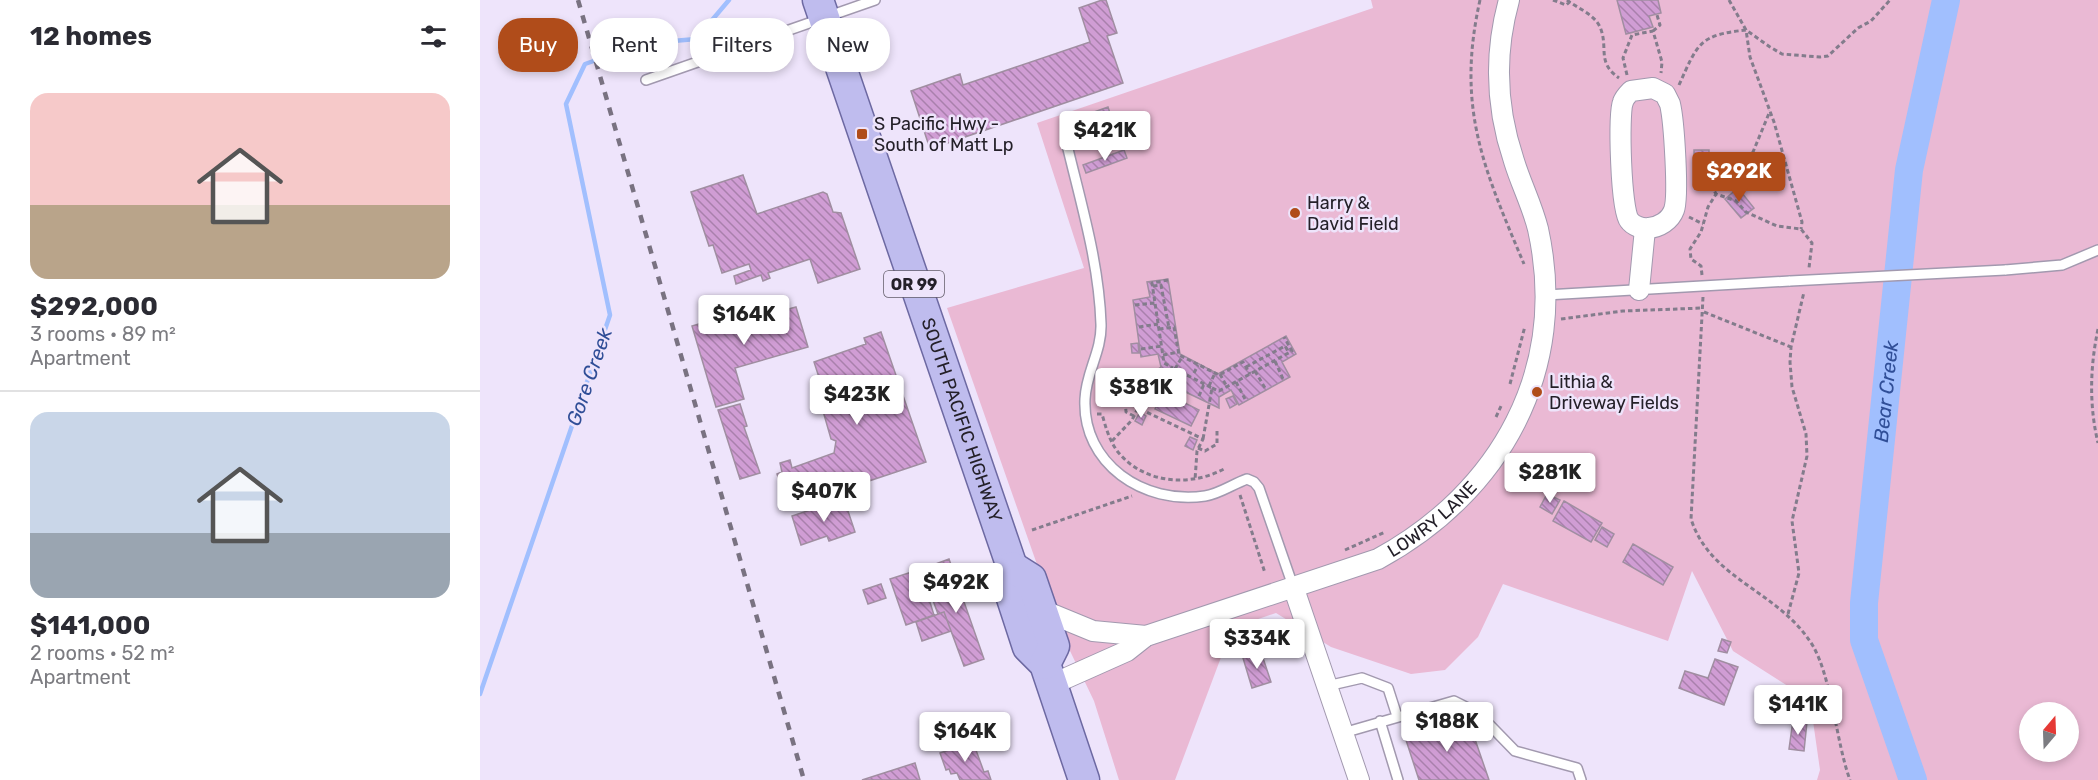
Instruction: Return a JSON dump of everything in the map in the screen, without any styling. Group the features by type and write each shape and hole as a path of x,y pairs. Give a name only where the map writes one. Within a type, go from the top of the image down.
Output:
{"main road":[{"name":"SOUTH PACIFIC HIGHWAY","path":"821,9 1012,567 1011,595 1028,647 1049,674 1084,780"},
{"name":"SOUTH PACIFIC HIGHWAY","path":"1012,567 1031,579 1042,610 1054,646 1049,674"}],"street":[{"name":"LOWRY LANE","path":"1049,674 1127,651 1146,636 1294,589 1378,559 1407,543 1472,489 1508,437 1529,390 1545,322 1545,295 1538,230 1507,139 1498,89 1500,41 1509,0"},
{"path":"1630,87 1646,88 1665,94 1673,157 1674,210 1666,221 1657,227 1645,229 1633,225 1627,218 1622,200 1622,107 1630,87"},
{"path":"1639,290 1645,229"},
{"path":"1294,589 1359,780"},
{"name":"LOWRY LANE","path":"1042,610 1093,631 1146,636"}],"lane":[{"path":"646,80 821,9 875,0"},
{"path":"1068,149 1092,246 1101,323 1099,347 1086,381 1085,416 1095,448 1122,477 1138,487 1169,497 1208,496 1247,479 1254,482 1259,488 1294,589"},
{"path":"1545,295 2006,270 2062,265 2098,250"},
{"path":"1327,686 1362,678 1388,688 1397,716"},
{"path":"1343,733 1454,701 1478,713 1515,751 1577,768 1581,780"},
{"path":"1380,721 1398,780"}],"path":[{"path":"1480,0 1469,74 1474,122 1480,152 1525,266"},
{"path":"1553,0 1566,5 1570,1 1593,17 1600,26 1606,65 1614,75 1630,87"},
{"path":"1729,0 1746,30 1750,57 1770,111 1798,205 1801,229 1812,243 1809,270"},
{"path":"1653,31 1662,62 1665,94 1679,85 1699,46 1715,33 1746,30 1782,54 1828,57 1858,28 1871,21 1890,0"},
{"path":"1630,87 1623,58 1628,43 1632,35 1653,31 1659,27 1657,15"},
{"path":"1673,157 1724,160 1747,157 1753,152 1770,111"},
{"path":"1701,157 1705,173 1716,194 1736,201 1746,212 1777,226 1801,229"},
{"path":"1705,173 1718,159"},
{"path":"1712,168 1716,173 1723,173 1727,166 1724,160"},
{"path":"1702,273 1701,266 1691,258 1689,253 1703,224 1708,207 1716,194"},
{"path":"1687,216 1703,224"},
{"path":"1168,280 1152,283 1164,363 1210,387 1219,391 1292,351 1284,337"},
{"path":"1152,286 1161,285 1169,328"},
{"path":"1787,614 1799,573 1792,521 1807,456 1802,415 1792,387 1791,347 1805,289"},
{"path":"1703,301 1691,519 1697,537 1711,558 1787,614 1815,648 1827,689 1842,758 1850,780"},
{"path":"1135,305 1164,304"},
{"path":"1557,320 1623,311 1704,310 1791,347"},
{"path":"1495,420 1510,384 1526,318"},
{"path":"1139,327 1158,324"},
{"path":"1159,330 1174,327 1182,357 1198,365 1220,374 1243,362 1250,374"},
{"path":"2098,329 2091,381 2094,424 2098,443"},
{"path":"1142,349 1162,346"},
{"path":"1246,367 1285,346 1289,353"},
{"path":"1163,355 1179,352"},
{"path":"1266,356 1273,362 1283,379"},
{"path":"1111,441 1182,357"},
{"path":"1194,373 1198,365"},
{"path":"1173,384 1180,371"},
{"path":"1256,371 1265,388"},
{"path":"1195,480 1198,448 1203,439 1210,387 1215,373"},
{"path":"1220,374 1227,387"},
{"path":"1236,382 1245,399"},
{"path":"1199,396 1204,384"},
{"path":"1134,416 1126,412 1125,398 1137,389"},
{"path":"1138,408 1203,439"},
{"path":"1085,416 1102,414 1111,441 1126,461 1145,472 1176,481 1195,480 1224,469"},
{"path":"1198,448 1205,451 1217,444 1217,429"},
{"path":"1032,530 1134,495 1145,472"},
{"path":"1239,493 1264,573"},
{"path":"1340,552 1387,531"}],"shaded area":[{"name":"Lithia & Driveway Fields","path":"1371,0 2098,0 2098,780 1817,780 1820,770 1810,700 1733,651 1692,571 1668,641 1503,584 1478,637 1445,670 1411,674 1331,647 1276,613 1232,628 1175,780 1119,780 1094,701 1060,630 947,308 1084,268 1037,123 1373,8"}],"building":[{"path":"1106,0 1117,33 1107,36 1123,83 930,149 911,91 960,74 963,85 1090,42 1079,8"},
{"path":"1617,0 1658,0 1661,13 1649,16 1653,27 1626,34"},
{"path":"1108,107 1116,132 1091,140 1083,116"},
{"path":"1124,150 1127,158 1086,173 1083,165"},
{"path":"1694,150 1709,150 1709,165 1694,165"},
{"path":"743,175 757,214 823,192 827,194 833,212 841,213 860,269 818,283 810,259 768,273 770,278 763,281 761,275 736,284 734,276 751,270 749,264 722,273 713,245 709,246 691,192"},
{"path":"1738,188 1754,208 1741,218 1725,199"},
{"path":"1168,279 1180,354 1218,374 1286,336 1296,354 1282,362 1290,377 1239,405 1231,390 1219,397 1219,408 1150,375 1161,367 1158,354 1141,357 1133,300 1150,297 1147,282"},
{"path":"796,307 808,347 735,368 744,399 716,407 692,326 753,308 756,318"},
{"path":"881,332 926,462 788,508 777,474 782,472 780,463 790,460 792,468 834,453 836,441 831,439 821,404 827,402 814,362 866,344 864,338"},
{"path":"1138,343 1139,353 1132,353 1131,344"},
{"path":"1163,392 1199,410 1191,426 1155,409"},
{"path":"1233,396 1237,404 1230,408 1226,399"},
{"path":"740,404 747,426 744,427 760,473 740,479 718,410"},
{"path":"1140,412 1146,416 1142,425 1135,421"},
{"path":"1190,437 1197,440 1193,450 1185,446"},
{"path":"1547,494 1560,500 1552,514 1540,507"},
{"path":"844,499 855,532 829,541 827,536 801,545 792,516"},
{"path":"1564,501 1602,523 1591,542 1553,521"},
{"path":"1602,527 1614,534 1607,547 1595,540"},
{"path":"1633,544 1673,567 1663,585 1623,562"},
{"path":"949,559 984,659 964,666 944,612 938,614 931,595 942,591 933,565"},
{"path":"918,570 925,589 939,584 942,591 928,596 934,615 906,625 890,579"},
{"path":"881,584 886,598 868,604 863,590"},
{"path":"944,612 951,631 922,641 916,622"},
{"path":"1722,639 1731,642 1727,653 1718,651"},
{"path":"1261,652 1271,682 1252,688 1243,658"},
{"path":"1715,659 1738,667 1724,705 1679,688 1685,671 1708,678"},
{"path":"1467,716 1489,780 1419,780 1405,737"},
{"path":"1793,720 1807,722 1804,751 1789,749"},
{"path":"973,742 984,772 988,771 991,780 960,780 957,773 951,774 949,769 946,770 940,753"},
{"path":"915,763 920,780 862,780"}],"waterway":[{"name":"Gore Creek","path":"678,41 696,39 729,0"},
{"name":"Bear Creek","path":"1913,780 1864,640 1864,603 1909,170 1946,0"},
{"name":"Gore Creek","path":"480,694 610,315 566,104 585,64 590,62"}],"railway":[{"path":"578,0 804,780"}],"place":[{"name":"S Pacific Hwy - South of Matt Lp","path":"862,134"},
{"name":"Harry & David Field","path":"1295,213"},
{"name":"Lithia & Driveway Fields","path":"1537,392"}]}
